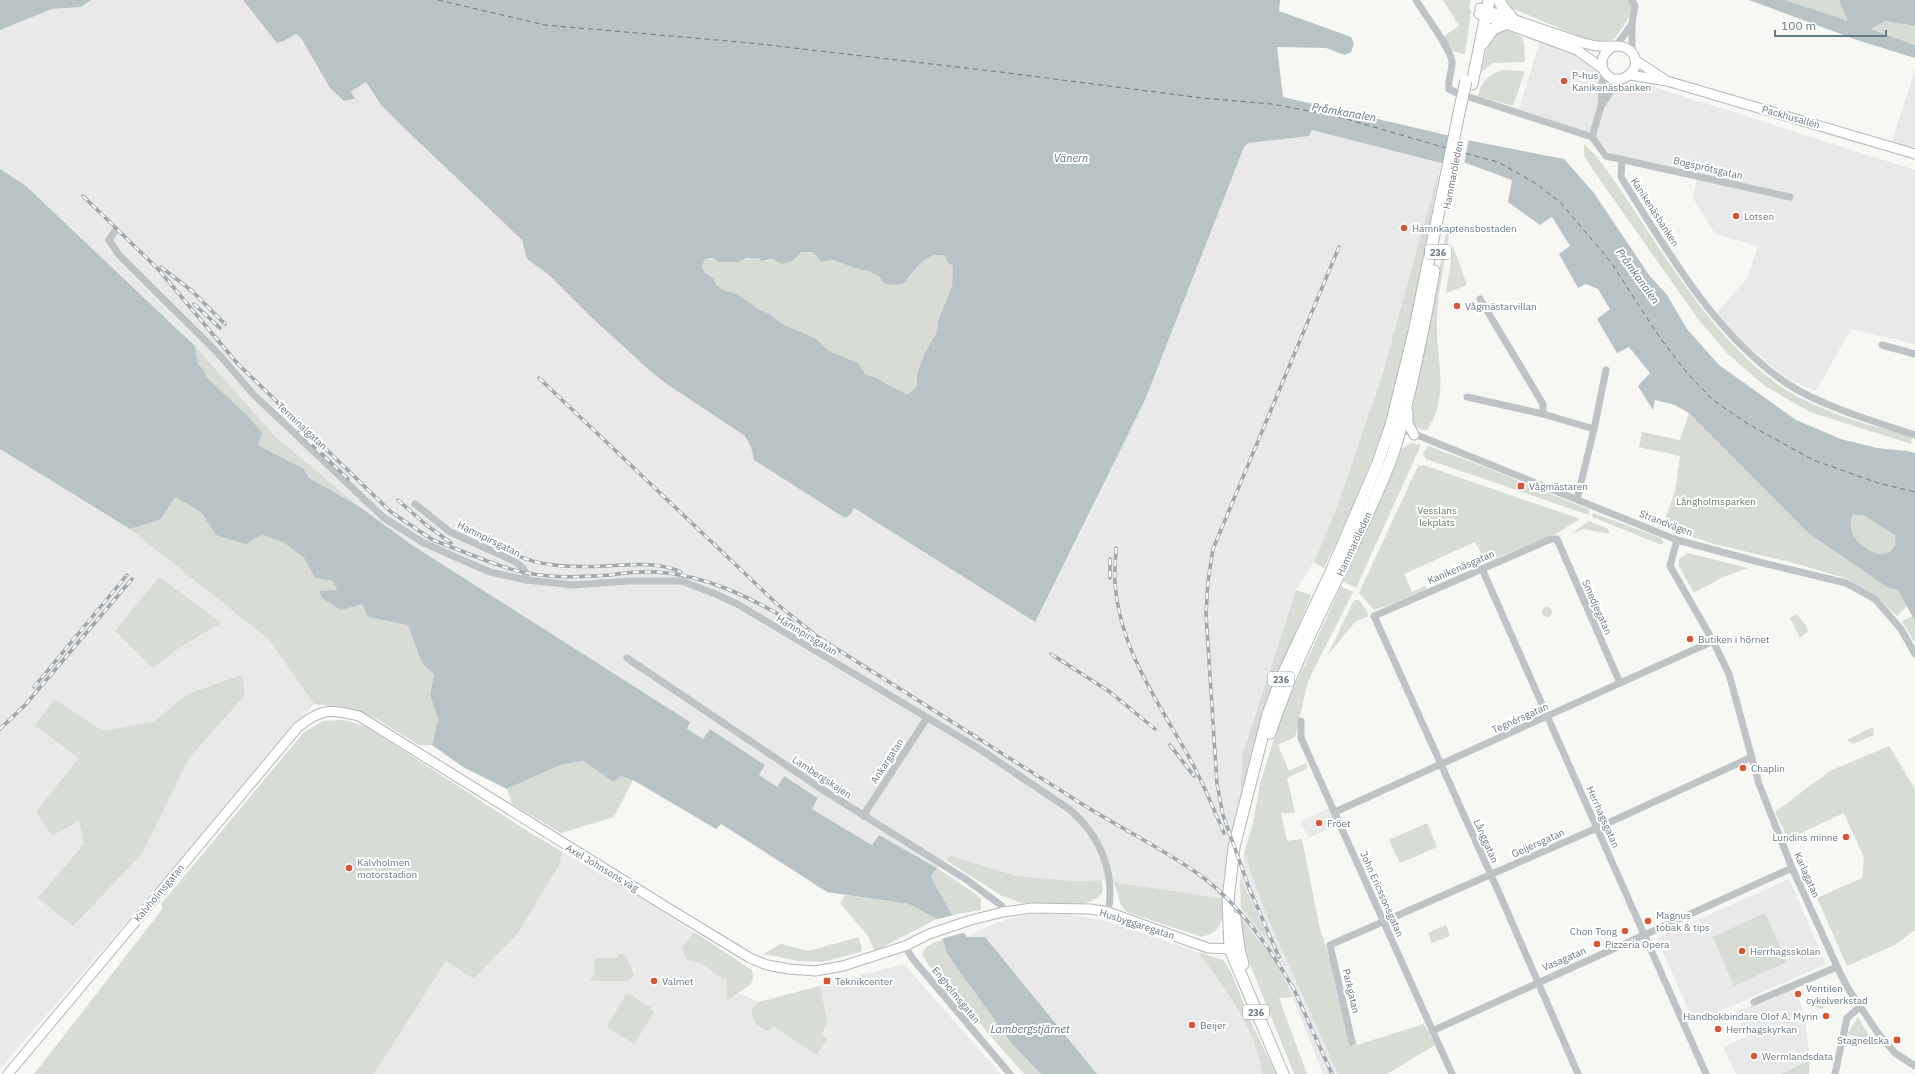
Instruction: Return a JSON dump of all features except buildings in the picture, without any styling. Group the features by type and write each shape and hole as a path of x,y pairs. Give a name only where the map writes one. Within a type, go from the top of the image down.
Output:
{"main road":[{"path":"1479,52 1486,36 1493,29 1509,21 1499,0"},
{"name":"Hammaröleden","path":"1469,82 1479,52 1484,8"},
{"name":"Hammaröleden","path":"1396,427 1414,332 1451,169 1484,8"},
{"name":"Hammaröleden","path":"1283,1074 1234,949 1228,900 1234,847 1268,714 1283,674 1330,574 1377,465 1396,427 1416,365 1451,169"},
{"name":"Hammaröleden","path":"1234,949 1289,1074"}],"street":[{"path":"1416,0 1451,59 1452,64 1448,82 1449,89 1457,93 1592,137 1606,156 1622,159"},
{"path":"1601,106 1614,88 1628,77 1635,67 1632,23 1636,6 1632,0"},
{"path":"1484,8 1509,21 1577,50 1613,79 1628,77"},
{"path":"1509,21 1583,43 1626,48 1634,56"},
{"path":"1592,137 1601,106 1603,55 1614,46 1632,23"},
{"name":"Packhusallén","path":"1634,56 1667,81"},
{"name":"Packhusallén","path":"1628,77 1667,81 1915,154"},
{"name":"Bogsprötsgatan","path":"1622,159 1790,197"},
{"name":"Kanikenäsbanken","path":"1622,159 1621,177 1624,182 1672,258 1719,323 1734,339 1762,365 1788,384 1822,402 1915,435"},
{"name":"Terminalgatan","path":"115,231 109,240 119,255 216,351 253,394 383,517 422,542 451,555 490,572 527,580"},
{"path":"1480,299 1543,404 1543,414"},
{"path":"1882,345 1915,354"},
{"path":"1414,435 1409,427 1407,417 1416,380 1416,365"},
{"path":"1577,499 1594,429 1606,370"},
{"path":"1467,396 1543,414 1594,429"},
{"name":"Strandvägen","path":"1396,427 1677,540 1846,583 1875,599 1901,629 1915,654"},
{"name":"Hamnpirsgatan","path":"415,504 450,532 514,561 524,569 527,580 573,585 630,580 682,581 739,605 978,748 1069,809 1082,820 1098,845 1109,875 1110,893 1108,912"},
{"name":"Kanikenäsgatan","path":"1374,616 1551,539 1557,538"},
{"name":"Smedjegatan","path":"1557,538 1620,683"},
{"name":"Karlagatan","path":"1677,540 1670,566 1713,641 1731,681 1759,784 1792,868 1849,990 1878,1033 1891,1048 1915,1066"},
{"name":"Herrhagsgatan","path":"1482,569 1706,1074"},
{"name":"Långgatan","path":"1374,616 1578,1074"},
{"name":"Tegnérsgatan","path":"1335,812 1713,641"},
{"name":"Lambergskajen","path":"627,658 863,816 967,880 1002,906 1003,912"},
{"name":"Axel Johnsons väg","path":"313,715 335,711 359,716 668,908 750,958 767,965 789,969 816,971 843,966 905,946"},
{"name":"Kalvholmsgatan","path":"8,1074 298,727 313,715"},
{"name":"Ankargatan","path":"863,816 927,718"},
{"name":"John Ericssonsgatan","path":"1301,721 1301,738 1452,1074"},
{"name":"Geijersgatan","path":"1330,945 1384,923 1752,757"},
{"name":"Vasagatan","path":"1432,1031 1537,982 1644,936 1792,868"},
{"name":"Husbyggaregatan","path":"905,946 929,934 975,919 1003,912 1032,908 1063,907 1108,912 1208,948 1234,949"},
{"name":"Parkgatan","path":"1330,945 1352,1042"},
{"name":"Engholmsgatan","path":"905,946 912,958 1010,1074"},
{"path":"1754,1002 1838,967"},
{"path":"1835,1074 1847,1018 1860,1007"}],"shaded area":[{"path":"91,0 243,0 277,43 296,34 301,38 330,88 344,101 354,100 355,99 351,91 366,82 381,105 522,240 527,259 548,274 591,317 665,383 745,436 751,447 754,460 845,518 854,508 1034,622 1145,400 1244,147 1248,143 1309,136 1312,130 1441,163 1382,376 1337,507 1314,562 1296,590 1243,753 1239,814 1225,899 1102,880 1074,881 1017,876 951,856 937,868 879,836 873,845 812,809 818,797 784,776 777,787 758,775 765,765 710,729 703,739 687,729 690,722 412,545 357,505 275,436 183,334 26,186 0,169 0,30 52,9 81,7"},
{"path":"1540,41 1584,58 1613,84 1638,83 1654,87 1915,170 1915,344 1851,329 1816,391 1789,380 1736,337 1716,314 1747,278 1758,246 1715,234 1693,198 1697,178 1615,162 1605,146 1588,133 1519,109"},
{"path":"1915,70 1915,151 1891,144"},
{"path":"0,449 130,529 269,640 314,704 0,1069"},
{"name":"Fröet","path":"1329,808 1337,825 1308,838 1301,821"},
{"path":"529,832 637,895 750,970 738,993 759,1002 904,964 1001,1074 374,1074"},
{"path":"1244,854 1268,919 1338,1074 1323,1074 1293,997 1276,962 1241,918 1241,907 1271,944 1240,877"},
{"name":"Herrhagsskolan","path":"1789,879 1826,964 1694,1023 1657,938"},
{"path":"1043,913 1068,914 1106,921 1198,952 1227,989 1239,1008 1259,1055 1263,1074 1097,1074 985,937 967,937 992,924 1020,916"},
{"path":"1794,989 1804,1012 1810,1060 1781,1074 1736,1074 1723,1047 1746,1037 1735,1012"}],"green space":[{"path":"1443,0 1471,0 1469,8 1471,11 1465,54 1451,49 1441,38 1459,26"},
{"path":"1502,0 1636,0 1627,21 1614,39 1599,42 1583,38 1509,7"},
{"path":"1785,0 1839,0 1849,22"},
{"path":"1885,21 1915,26 1915,45 1871,29"},
{"path":"1509,30 1522,37 1524,43 1525,62 1493,63 1482,72 1483,62 1493,37 1499,31"},
{"path":"1503,70 1525,71 1513,106 1478,96 1481,86 1486,79"},
{"path":"1584,144 1596,156 1612,177 1694,298 1718,328 1743,355 1769,378 1798,397 1826,410 1854,420 1912,436 1911,444 1810,412 1765,386 1728,354 1698,319 1591,167 1584,155"},
{"path":"1441,163 1411,326 1395,391 1385,423 1364,478 1324,568 1314,562 1337,507 1382,376"},
{"path":"1447,229 1449,234 1440,286 1437,317 1440,389 1434,417 1427,430 1424,430 1418,429 1413,424 1411,418"},
{"path":"1453,246 1467,285 1446,293"},
{"path":"802,252 813,252 821,262 833,260 861,270 869,271 880,277 909,278 916,268 929,257 940,255 946,256 948,263 953,266 952,286 938,321 937,332 917,375 917,386 910,393 907,394 877,378 865,374 858,363 829,351 816,339 779,322 770,314 760,310 735,293 726,291 717,286 713,278 705,273 702,265 705,259 721,262 736,262 753,258 760,258 767,261 773,259 792,261"},
{"path":"195,346 275,436 357,505 309,478 304,469 258,445 247,415 207,378 204,370 198,364"},
{"name":"Långholmsparken","path":"1689,413 1807,532 1888,588 1898,590 1907,606 1897,616 1877,597 1845,578 1790,562 1714,544 1662,527 1675,492 1680,456 1639,447 1642,432 1680,440"},
{"path":"1411,443 1421,445 1356,588 1341,580 1400,450"},
{"path":"1428,446 1485,467 1590,510 1589,515 1426,459 1423,454"},
{"name":"Vesslans lekplats","path":"1423,465 1580,519 1556,534 1486,562 1475,542 1404,574 1412,592 1426,586 1426,589 1374,610 1359,593 1418,466"},
{"path":"175,497 201,512 216,535 261,535 283,542 304,558 315,578 333,581 337,590 320,591 322,598 362,604 368,617 408,624 422,662 434,674 430,695 438,719 432,745 419,745 375,718 348,708 314,704 269,640 130,529 160,520"},
{"path":"1593,513 1661,538 1663,542 1662,545 1592,517"},
{"path":"1853,515 1863,515 1895,535 1894,547 1888,553 1880,554 1861,544 1854,536 1851,526"},
{"path":"1589,521 1608,529 1609,534 1584,529 1571,534"},
{"path":"1688,553 1748,568 1721,578 1694,593 1679,566 1679,559"},
{"path":"159,577 221,623 180,647 153,668 115,631"},
{"path":"1341,586 1353,592 1308,681 1295,737 1278,745 1289,771 1306,763 1308,768 1287,778 1295,813 1281,813 1287,841 1302,839 1320,929 1357,1045 1424,1024 1435,1045 1387,1074 1338,1074 1268,919 1244,854 1253,823 1260,784 1281,717"},
{"path":"1296,590 1311,595 1268,701 1239,814 1243,753"},
{"path":"1354,600 1359,600 1367,611 1368,616 1355,622 1327,656"},
{"path":"1547,607 1552,612 1547,617 1542,612"},
{"path":"1797,614 1808,631 1800,638 1790,618"},
{"path":"1913,616 1915,621 1915,643 1902,621"},
{"path":"242,675 245,695 189,758 141,855 73,926 38,898 84,844 79,820 52,836 36,812 79,758 35,726 54,699 103,731 153,722 188,694"},
{"name":"Kalvholmen motorstadion","path":"343,720 365,726 562,852 559,865 517,934 474,979 446,961 374,1074 34,1074 160,912 162,909 162,903 304,732 323,721"},
{"path":"1873,727 1874,735 1853,744 1847,740"},
{"path":"1889,746 1915,789 1915,930 1895,945 1847,966 1817,898 1862,878 1864,858 1844,813 1788,839 1775,812 1830,771"},
{"path":"583,761 614,782 621,776 633,780 614,817 561,833 512,804 507,789 560,765"},
{"path":"1427,823 1437,847 1400,863 1389,840"},
{"path":"951,856 1017,876 1074,881 1102,880 1103,891 1098,898 1086,903 1022,903 1002,896 946,860"},
{"path":"937,868 977,895 981,899 981,910 952,915 931,877"},
{"path":"1240,877 1272,946 1241,907"},
{"path":"1114,882 1225,899 1221,923 1214,931 1202,937 1127,912 1121,905"},
{"path":"845,895 909,904 937,919 879,949 874,950 868,936 840,903"},
{"path":"1765,913 1787,962 1734,986 1713,937"},
{"path":"1241,918 1276,962 1293,997 1279,998 1307,1074 1294,1074 1249,962 1242,937"},
{"path":"1446,925 1450,936 1432,943 1428,933"},
{"path":"694,932 752,970 753,977 751,984 728,1000 726,998 727,980 715,974 702,963 687,960 682,948"},
{"path":"858,937 862,948 861,952 822,962 799,961 763,954 781,944 809,951"},
{"path":"943,940 947,954 1012,1044 1041,1074 1024,1074 928,964 922,954 930,944"},
{"path":"1198,952 1223,960 1230,970 1253,1026 1276,1074 1263,1074 1253,1039 1246,1024 1220,981"},
{"path":"618,954 625,954 634,974 629,981 591,981 590,977 594,977 595,958 618,958"},
{"path":"820,986 827,1022 822,1035 827,1040 816,1055 773,1026 769,1032 756,1024 751,1010 759,1002"},
{"path":"626,994 630,994 651,1008 654,1013 634,1044 607,1027"},
{"path":"1822,998 1825,1004 1823,1009 1807,1005"},
{"path":"1858,1017 1872,1041 1847,1034"},
{"path":"1810,1060 1809,1074 1781,1074"}],"water":[{"path":"0,0 91,0 81,7 52,9 0,30"},
{"name":"Vänern","path":"243,0 1280,0 1279,11 1351,37 1354,44 1351,52 1345,55 1326,48 1277,47 1283,97 1472,141 1564,159 1594,193 1649,275 1667,295 1687,329 1719,365 1796,420 1841,439 1877,448 1915,453 1915,621 1898,590 1888,588 1807,532 1689,413 1675,405 1655,400 1653,410 1638,386 1650,373 1629,347 1617,353 1597,319 1610,309 1598,289 1586,284 1578,288 1559,254 1570,246 1552,217 1540,225 1508,202 1512,180 1466,163 1441,163 1312,130 1309,136 1248,143 1244,147 1145,400 1035,622 854,508 850,515 845,518 754,460 751,447 745,436 665,383 591,317 548,274 527,259 522,240 381,105 366,82 351,91 355,99 344,101 330,88 301,38 296,34 277,43","holes":["802,252 813,252 821,262 833,260 861,270 869,271 880,277 884,283 892,285 903,284 921,263 932,256 945,256 948,263 953,266 952,286 938,321 937,332 924,355 917,375 917,386 910,393 907,394 877,378 865,374 858,363 829,351 816,339 779,322 770,314 760,310 735,293 726,291 717,286 713,278 705,273 702,266 705,259 712,258 719,262 738,262 747,258 759,258 761,261 773,259 782,264 792,261","1853,515 1863,515 1895,535 1894,547 1888,553 1880,554 1861,544 1854,536 1851,526"]},
{"path":"1749,0 1785,0 1848,21 1839,0 1915,0 1915,26 1885,21 1871,29 1915,45 1915,58 1857,40"},
{"name":"Lambergstjärnet","path":"0,169 26,186 195,346 198,364 204,370 207,378 247,415 262,433 258,445 304,469 309,478 357,505 412,545 690,722 687,729 703,739 710,729 765,765 759,775 777,787 784,776 818,798 812,809 872,845 879,835 937,868 931,877 952,915 967,937 985,937 1097,1074 1041,1074 1012,1044 947,954 937,919 909,904 827,892 721,824 716,829 633,780 621,776 614,782 583,761 560,765 507,789 463,767 432,745 438,719 430,695 434,674 422,663 408,625 368,617 362,604 341,610 322,598 319,591 337,590 333,581 315,578 304,558 283,542 261,535 246,544 216,535 201,512 175,497 160,520 130,529 0,449"}],"pier":[{"path":"1455,135 1469,138 1464,165 1446,165"},
{"path":"954,915 966,932 941,939 934,920"}],"ferry route":[{"path":"438,0 545,25 751,43 1000,72 1202,98 1272,104 1336,116 1446,148"},
{"path":"1457,151 1498,162 1535,183 1560,202 1610,261 1660,338 1687,373 1713,400 1748,424 1813,460 1878,483 1915,492"}],"railway":[{"path":"83,196 158,269 237,363 391,512 433,540 495,564"},
{"path":"1251,893 1223,815 1217,784 1206,614 1208,581 1213,549 1339,247"},
{"path":"161,267 192,291 225,324"},
{"path":"194,304 220,328"},
{"path":"539,378 777,604 818,637 1087,807 1182,863 1212,885 1239,911 1263,941 1274,956 1293,988"},
{"path":"299,432 348,479"},
{"path":"398,500 425,524 451,543"},
{"path":"471,529 504,550 550,565 585,567 653,565 662,566 681,572"},
{"path":"1116,548 1115,578 1118,606 1132,652 1153,695 1195,768 1224,833"},
{"path":"1110,559 1110,578"},
{"path":"491,562 520,572 565,577 610,575 633,572 674,574 727,589 760,604 792,622"},
{"path":"34,687 127,575"},
{"path":"0,729 26,704 132,579"},
{"path":"1051,654 1110,692 1155,729"},
{"path":"1170,745 1194,776"},
{"path":"1249,888 1279,957"},
{"path":"1292,985 1332,1074"}],"place":[{"name":"P-hus Kanikenäsbanken","path":"1564,81"},
{"name":"Lotsen","path":"1736,216"},
{"name":"Hamnkaptensbostaden","path":"1404,228"},
{"name":"Vågmästarvillan","path":"1457,306"},
{"name":"Vågmästaren","path":"1521,486"},
{"name":"Butiken i hörnet","path":"1690,639"},
{"name":"Chaplin","path":"1743,768"},
{"name":"Fröet","path":"1319,823"},
{"name":"Lundins minne","path":"1846,837"},
{"name":"Kalvholmen motorstadion","path":"349,868"},
{"name":"Magnus tobak & tips","path":"1648,921"},
{"name":"Chon Tong","path":"1625,931"},
{"name":"Pizzeria Opera","path":"1597,944"},
{"name":"Herrhagsskolan","path":"1742,951"},
{"name":"Valmet","path":"654,981"},
{"name":"Teknikcenter","path":"827,981"},
{"name":"Ventilen cykelverkstad","path":"1798,994"},
{"name":"Handbokbindare Olof A. Myrin","path":"1826,1016"},
{"name":"Beijer","path":"1192,1025"},
{"name":"Herrhagskyrkan","path":"1718,1029"},
{"name":"Stagnellska","path":"1897,1040"},
{"name":"Wermlandsdata","path":"1754,1056"}],"water label":[{"name":"Pråmkanalen","path":"1344,112"},
{"name":"Pråmkanalen","path":"1638,276"}]}
